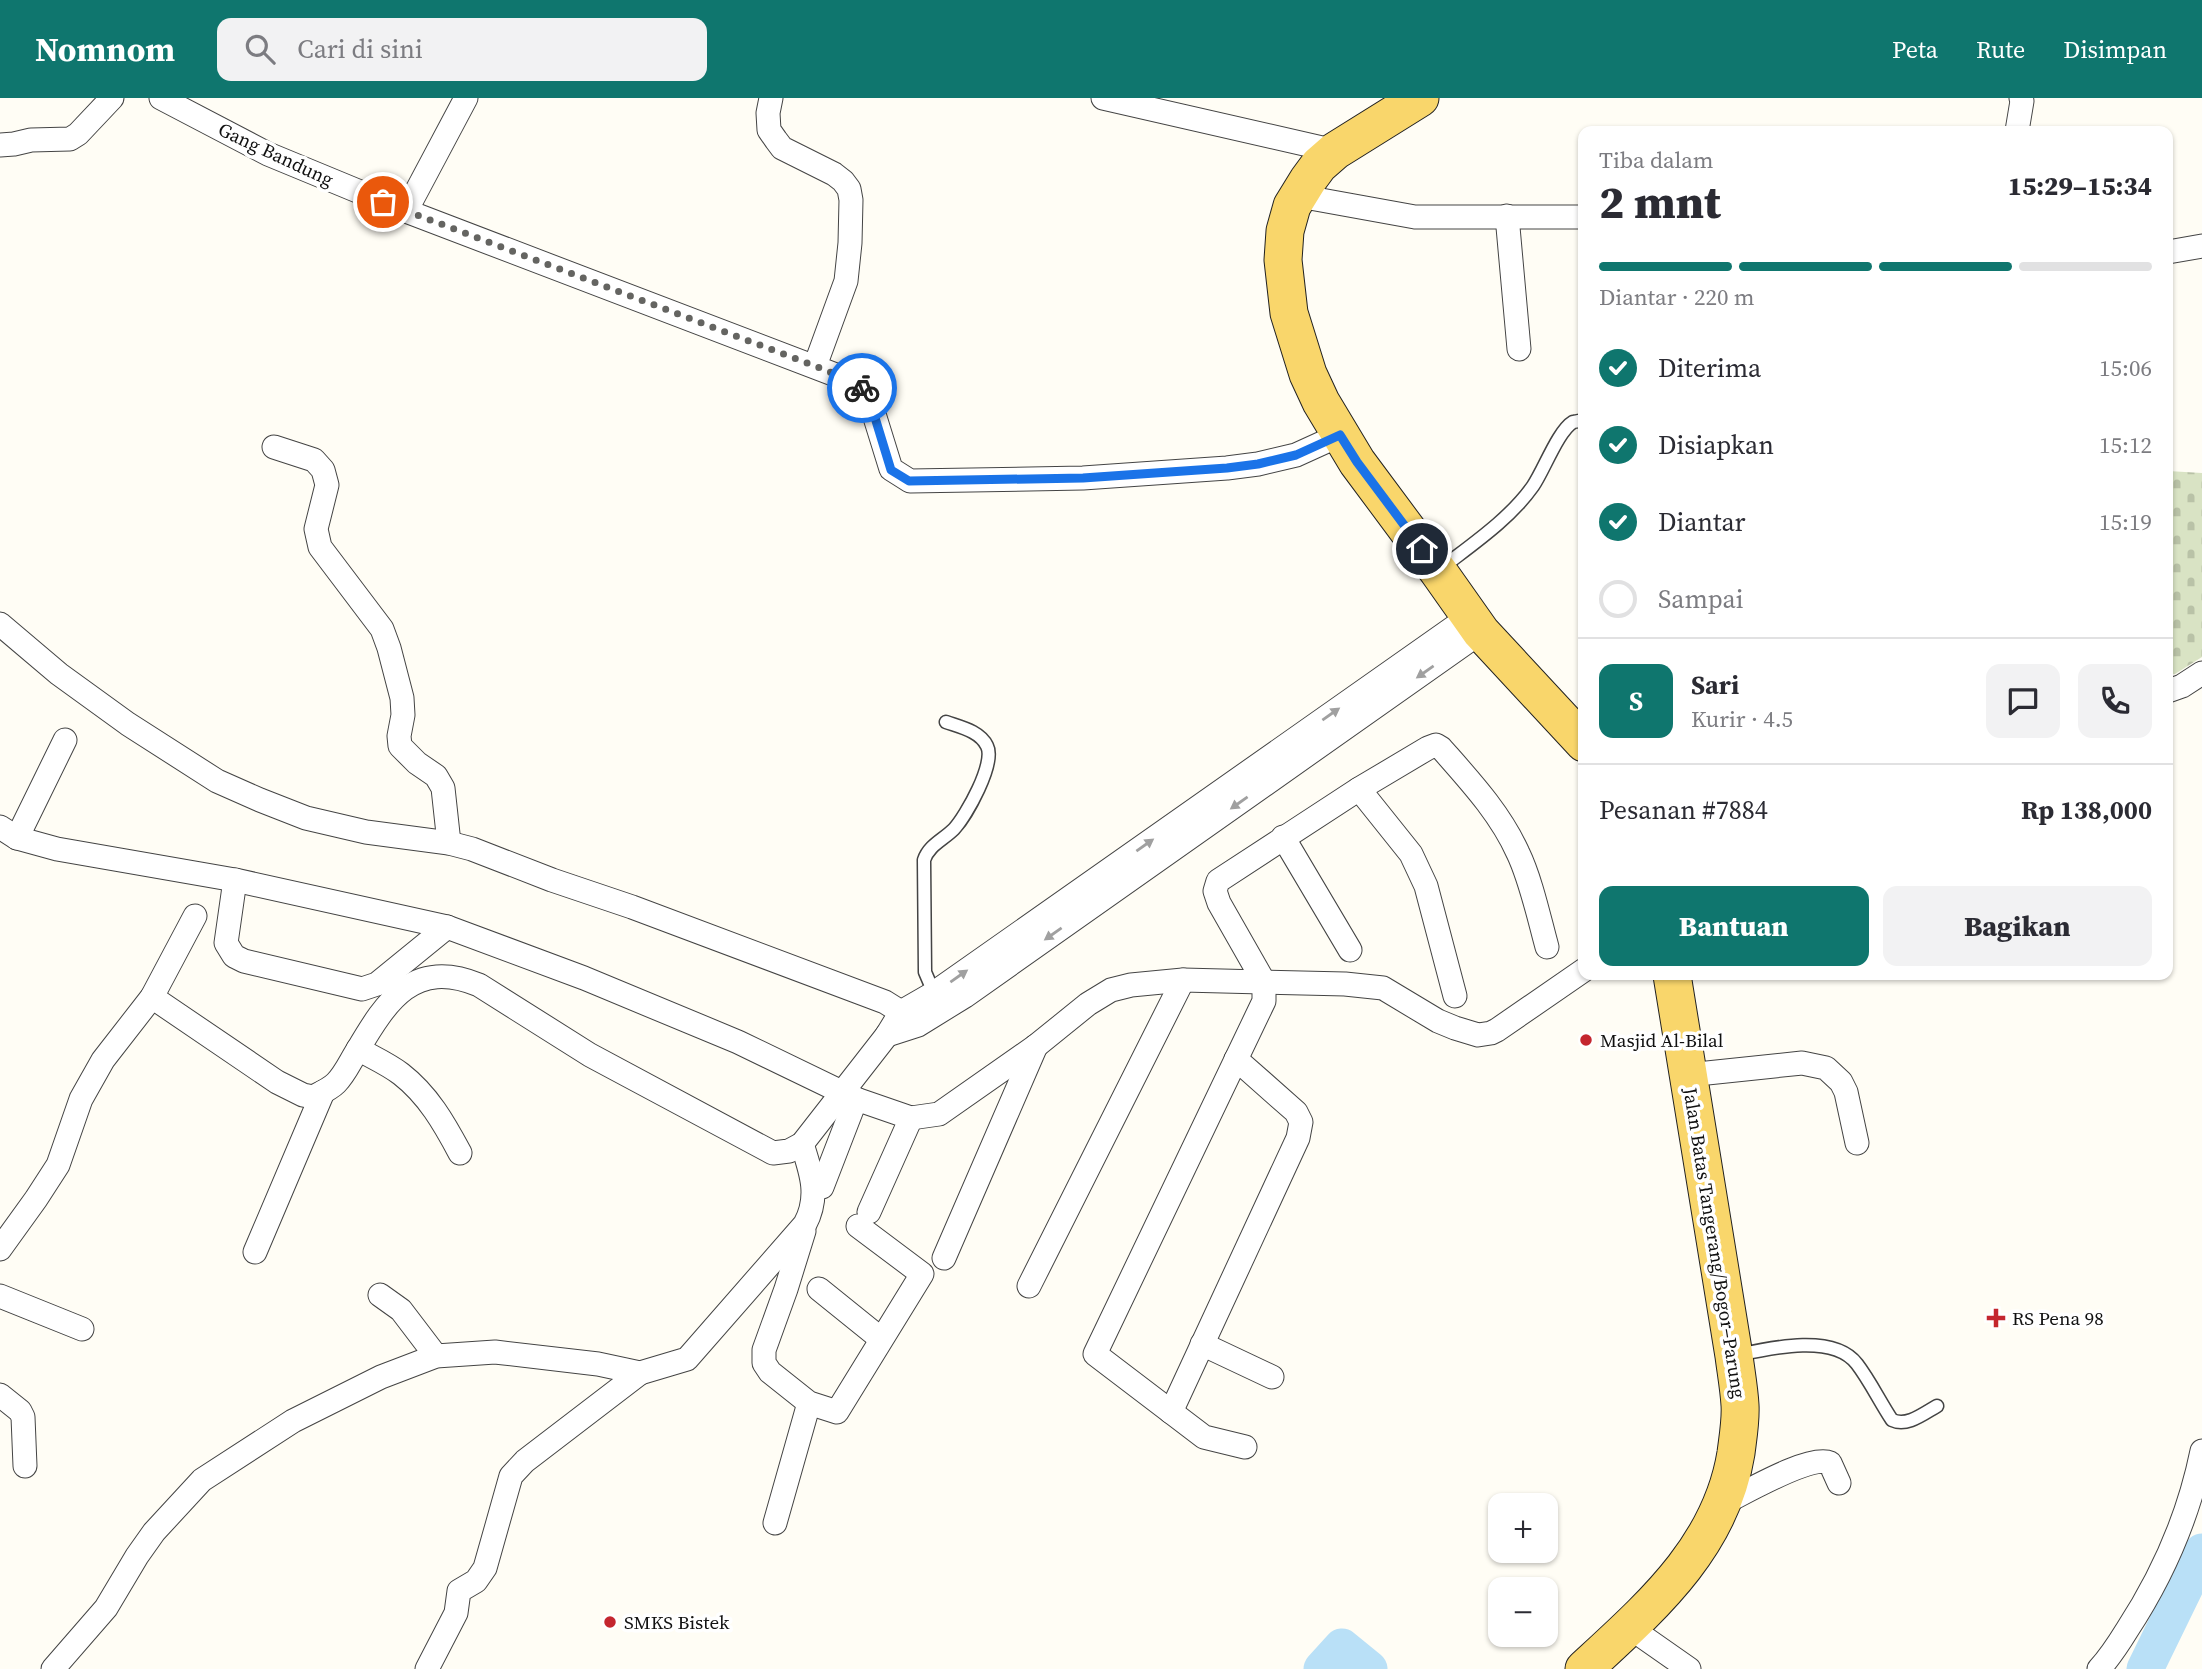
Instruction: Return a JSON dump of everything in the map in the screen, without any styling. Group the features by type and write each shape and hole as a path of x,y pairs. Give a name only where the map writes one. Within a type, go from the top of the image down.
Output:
{"main road":[{"path":"1420,98 1335,151 1319,165 1292,206 1285,231 1283,260 1289,313 1308,374 1321,402 1357,462 1476,624 1578,736"},
{"name":"Jalan Batas Tangerang/Bogor–Parung","path":"1584,1669 1629,1627 1686,1566 1703,1541 1732,1478 1738,1440 1741,1406 1734,1356 1673,980"}],"street":[{"path":"0,145 31,140 70,139 112,98"},
{"name":"Gang Bandung","path":"162,98 268,154 406,211 854,382 869,398 891,470 909,481 1073,479 1227,468 1296,455 1340,435"},
{"path":"406,211 466,98"},
{"path":"771,98 769,130 782,148 834,174 849,189 851,200 846,281 815,366"},
{"path":"1103,98 1335,151"},
{"path":"2018,126 2021,98"},
{"path":"1299,196 1415,217 1578,216"},
{"path":"1507,216 1519,349"},
{"path":"2173,251 2202,246"},
{"path":"274,447 314,460 323,470 327,485 316,529 320,547 382,629 402,698 400,746 417,763 436,776 443,788 449,843"},
{"path":"0,624 59,674 118,717 217,782 306,818 366,832 449,843 472,849 885,1002 901,1012"},
{"path":"152,997 292,1090 313,1097 334,1086 385,1007 398,994 425,978 450,975 479,985 590,1055 773,1153 789,1151 802,1144 849,1095 901,1012 934,993 1476,624"},
{"path":"887,1035 918,1025 965,996 1476,624"},
{"path":"2173,689 2202,673"},
{"path":"65,740 8,832 57,849 236,880 447,927 622,994 737,1042 849,1095 911,1118 939,1114 1036,1046 1088,1004 1111,990 1132,985 1183,980 1345,984 1383,988 1438,1021 1478,1035 1497,1030 1578,974"},
{"path":"1245,1447 1204,1437 1096,1354 1264,1001 1264,982 1219,903 1215,891 1218,881 1359,789 1436,745 1481,794 1503,824 1520,855 1547,947"},
{"path":"1359,789 1411,854 1426,886 1455,996"},
{"path":"1283,837 1350,950"},
{"path":"236,880 226,943 234,956 244,961 362,989 377,984 447,927"},
{"path":"0,1249 58,1165 81,1099 103,1059 152,997 195,916"},
{"path":"1029,1286 1183,980"},
{"path":"944,1258 1036,1046"},
{"path":"358,1049 401,1074 442,1118 460,1153"},
{"path":"1171,1412 1298,1138 1301,1122 1296,1112 1237,1059"},
{"path":"1688,1075 1802,1063 1826,1069 1841,1082 1846,1092 1857,1143"},
{"path":"255,1252 323,1092"},
{"path":"822,1187 849,1095"},
{"path":"802,1144 814,1184 808,1218 764,1350 764,1363 770,1373 809,1403 836,1412 922,1274 863,1219 911,1118"},
{"path":"427,1669 456,1613 459,1591 476,1581 485,1568 510,1476 516,1468 640,1373 687,1359 808,1218"},
{"path":"819,1289 881,1339"},
{"path":"380,1295 401,1310 436,1356"},
{"path":"0,1296 82,1329"},
{"path":"1202,1344 1272,1377"},
{"path":"52,1669 107,1608 154,1532 202,1480 293,1421 381,1377 436,1356 495,1352 598,1364 640,1373"},
{"path":"0,1395 20,1411 23,1417 25,1466"},
{"path":"775,1523 809,1403"},
{"path":"2099,1669 2141,1609 2164,1567 2199,1475 2202,1451"},
{"path":"1722,1504 1815,1461 1824,1460 1830,1463 1839,1483"},
{"path":"1629,1627 1689,1669"}],"lane":[{"path":"1438,571 1488,532 1516,505 1532,487 1560,435 1578,421"},
{"path":"934,993 925,972 923,944 925,860 932,846 954,829 964,817 988,766 989,754 988,746 980,736 946,722"},
{"path":"1734,1356 1780,1346 1838,1350 1857,1363 1892,1420 1905,1422 1937,1406"}],"green space":[{"path":"2173,471 2202,473 2202,657 2175,674"}],"waterway":[{"path":"2145,1669 2202,1552"},
{"path":"1322,1669 1342,1647 1369,1669"}],"way so far":[{"path":"383,202 815,366 862,388"}],"place":[{"name":"Masjid Al-Bilal","path":"1586,1040"},
{"name":"RS Pena 98","path":"1996,1318"},
{"name":"SMKS Bistek","path":"610,1622"}],"route":[{"path":"862,388 869,398 888,465 891,470 909,481 1040,480 1227,468 1296,455 1340,435 1422,549"}]}
